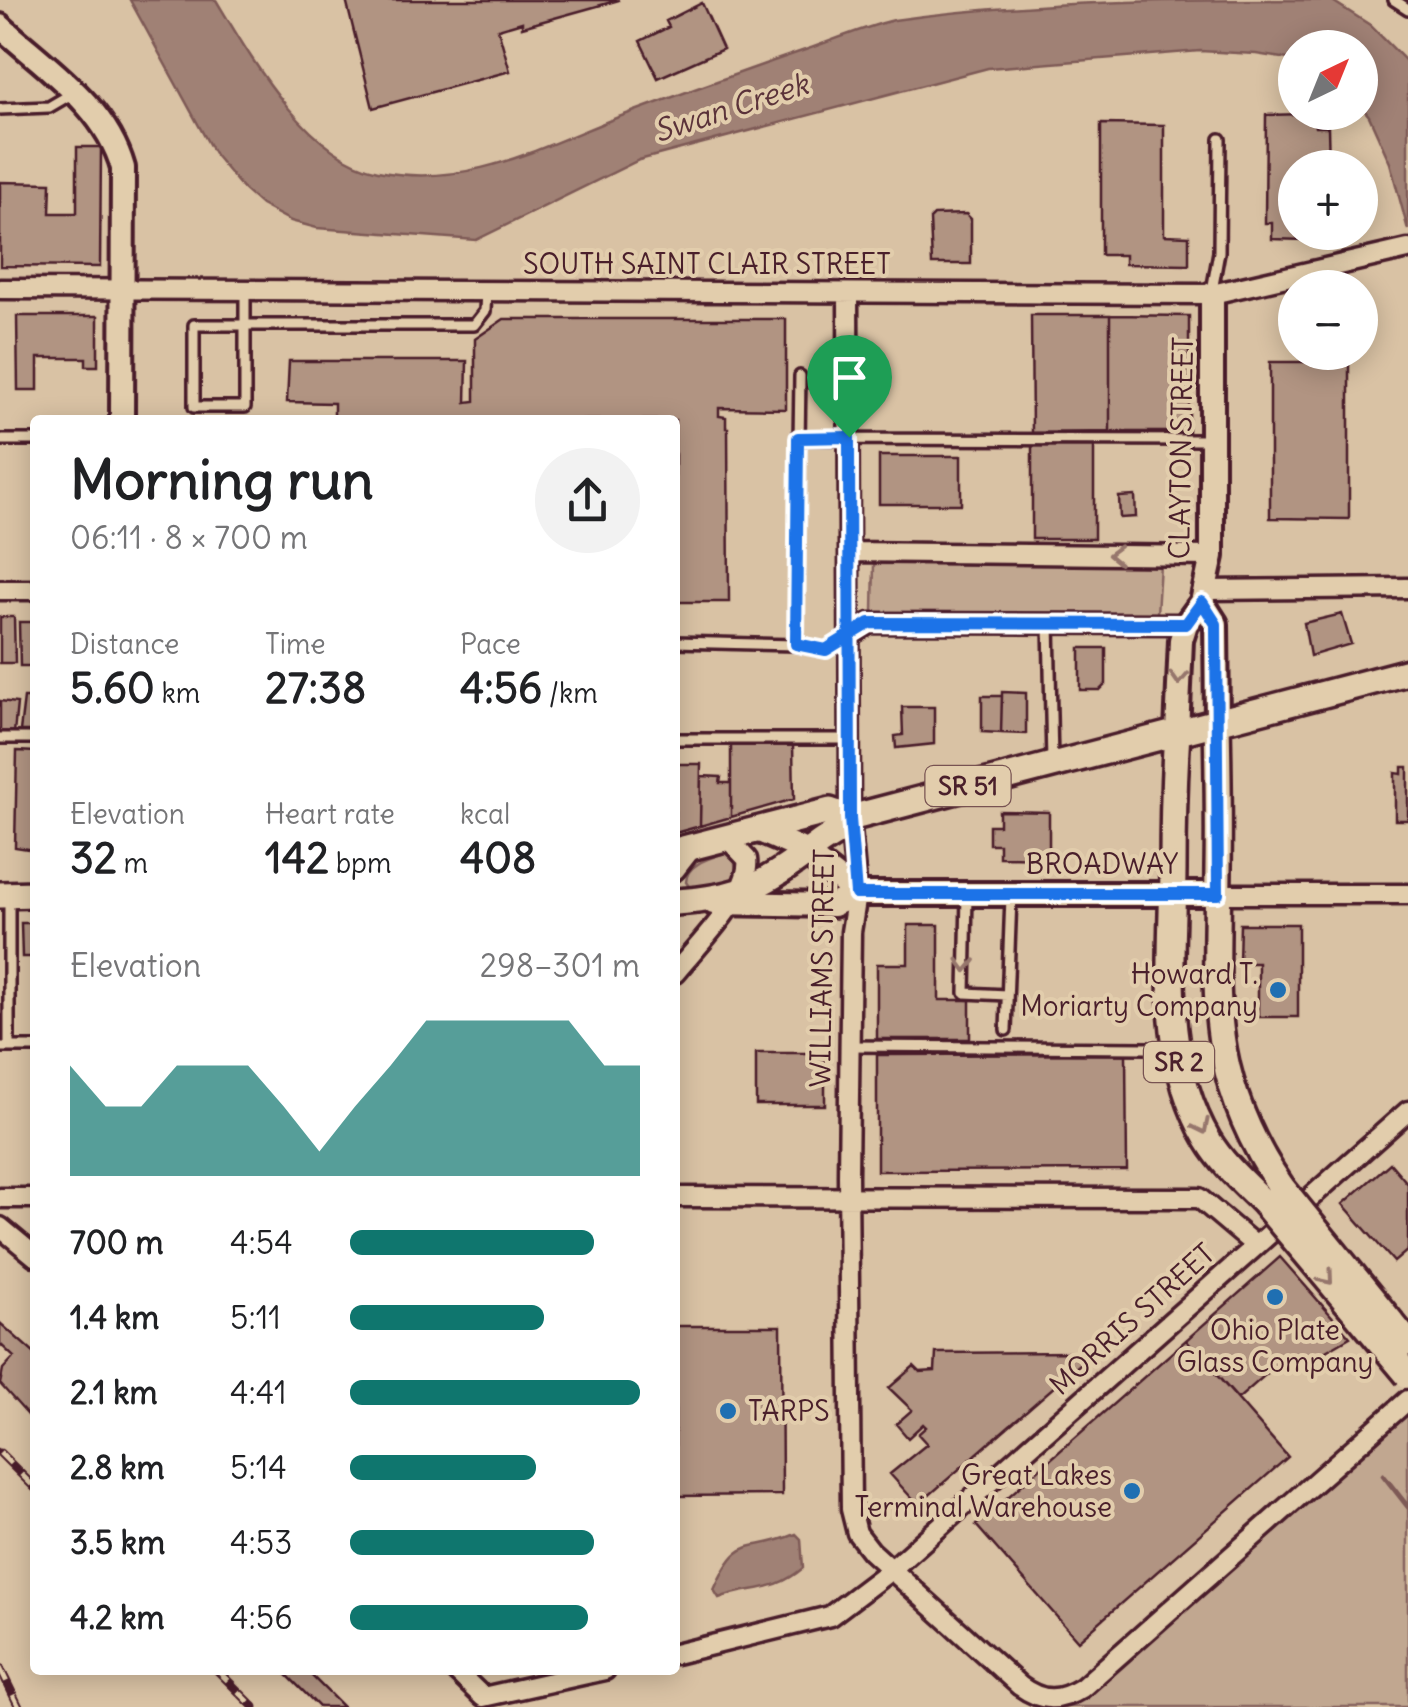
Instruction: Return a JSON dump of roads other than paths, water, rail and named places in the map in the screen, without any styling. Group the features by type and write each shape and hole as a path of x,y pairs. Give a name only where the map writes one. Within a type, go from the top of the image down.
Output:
{"main road":[{"path":"1177,732 1408,672"},
{"name":"CLAYTON STREET","path":"1217,722 1215,988 1227,1068 1273,1196"},
{"name":"CLAYTON STREET","path":"1177,732 1171,894 1172,1016 1186,1090 1222,1160 1273,1196"},
{"name":"SR 51","path":"850,818 1177,732"},
{"path":"680,902 734,899 841,832 850,818 830,811 684,849"},
{"name":"SR 2","path":"1273,1196 1408,1342"},
{"name":"SR 2","path":"1273,1196 1408,1375"}],"street":[{"path":"0,26 99,116 110,131 123,168 122,415"},
{"name":"SOUTH SAINT CLAIR STREET","path":"0,290 1212,294 1408,249"},
{"name":"WILLIAMS STREET","path":"848,292 850,818 856,894 849,1046 850,1508 857,1533 1032,1695 1045,1699 1069,1696 1408,1400"},
{"name":"CLAYTON STREET","path":"1177,732 1181,640 1204,596 1212,556 1212,294"},
{"path":"849,552 1212,556"},
{"path":"1204,596 1408,588"},
{"path":"0,590 30,590"},
{"name":"CLAYTON STREET","path":"1204,596 1216,624 1217,722"},
{"path":"850,635 870,623 1186,624"},
{"path":"756,830 776,836 807,854 856,894"},
{"path":"680,968 747,877 747,859 727,838"},
{"name":"BROADWAY","path":"734,899 833,905 856,894 1408,894"},
{"name":"MORRIS STREET","path":"680,1653 830,1616 892,1569 1408,1111"},
{"path":"680,1197 1199,1198 1256,1246"},
{"path":"0,1198 30,1198"},
{"path":"0,1227 30,1252"},
{"path":"460,1675 483,1698 583,1675"}],"lane":[{"path":"1394,0 1408,9"},
{"path":"0,108 48,108 74,93"},
{"path":"1212,294 1218,252 1220,139"},
{"path":"245,290 244,326 244,407 194,407 194,325 244,326 474,325 485,310 486,291"},
{"path":"796,644 800,376"},
{"path":"798,438 1212,440"},
{"path":"0,440 30,440"},
{"path":"1049,623 1052,765"},
{"path":"680,642 796,644 826,650 850,635"},
{"path":"0,738 30,738"},
{"path":"680,738 850,739"},
{"path":"968,894 965,993 1007,995"},
{"path":"1006,1030 1012,894"},
{"path":"5,1047 15,895"},
{"path":"849,1046 1148,1048"}],"water":[{"name":"Swan Creek","path":"130,0 216,0 264,76 304,126 352,162 378,171 410,175 441,175 500,163 688,91 894,20 1056,5 1331,0 1375,30 1278,30 1278,57 1200,51 988,68 639,160 476,240 317,228 291,221 261,205 215,155"},
{"path":"1378,33 1408,63 1408,230 1390,163 1375,130"},
{"path":"796,1534 801,1539 803,1568 782,1582 719,1598 714,1590 738,1552"}],"waterway":[{"path":"1383,1475 1408,1507"}],"railway":[{"path":"0,1453 30,1483"},
{"path":"0,1668 19,1707"},
{"path":"222,1675 254,1707"}],"place":[{"name":"Howard T. Moriarty Company","path":"1278,990"},
{"name":"Ohio Plate Glass Company","path":"1275,1297"},
{"name":"TARPS","path":"728,1411"},
{"name":"Great Lakes Terminal Warehouse","path":"1132,1491"}]}
